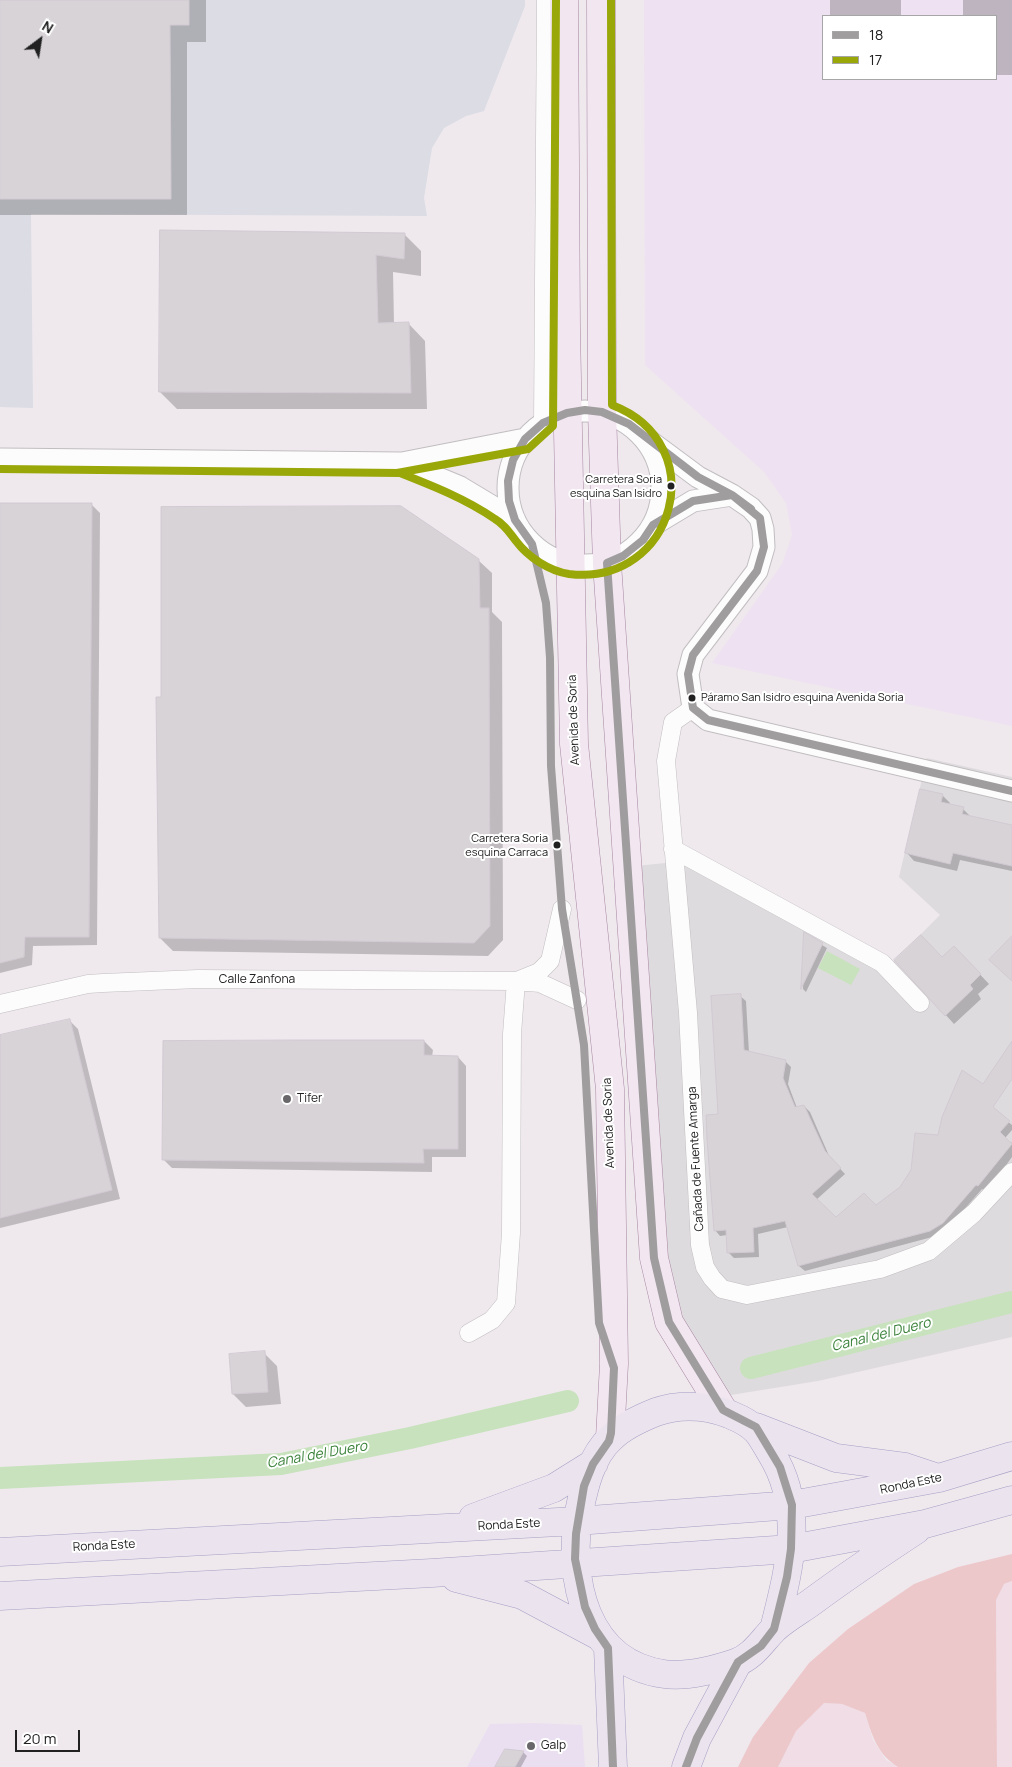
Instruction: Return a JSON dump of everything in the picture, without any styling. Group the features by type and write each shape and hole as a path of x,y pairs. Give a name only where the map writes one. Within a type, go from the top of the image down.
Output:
{"highway":[{"path":"613,1767 602,1642 582,1604 575,1562 577,1521 583,1491 594,1463 610,1438 640,1418 664,1409 689,1406 723,1410 756,1427 836,1458 905,1467 939,1478"},
{"path":"756,1427 780,1467 792,1505 791,1549 787,1577 774,1629"},
{"name":"Ronda Este","path":"0,1552 577,1521 792,1505 853,1496 939,1478 1012,1456"},
{"path":"444,1528 537,1496 554,1488 594,1463"},
{"path":"0,1596 432,1572 791,1549 925,1524 1012,1500"},
{"path":"432,1572 522,1595 602,1642 636,1666 665,1674 696,1672 738,1662 761,1646 774,1629 848,1575 925,1524"},
{"path":"686,1767 697,1738 738,1662"}],"main road":[{"name":"Avenida de Soria","path":"564,0 567,412 576,766 610,1089 614,1364 610,1438"},
{"path":"601,0 602,412 607,563 654,1258 669,1322 723,1410"}],"street":[{"path":"543,423 546,0"},
{"path":"644,438 655,454 662,474 662,502 654,525 643,540 623,556 607,563 586,566 570,564 549,556 532,544 515,520 509,502 508,481 513,460 525,439 543,423 567,412 585,410 602,412 630,424 644,438 698,477 732,495 760,518 764,547 757,571 693,655 688,674 693,708 708,720 1012,790"},
{"path":"0,459 402,463 525,439"},
{"path":"402,463 460,487 515,520"},
{"path":"654,525 693,502 732,495"},
{"name":"Cañada de Fuente Amarga","path":"693,708 673,722 666,760 688,1013 700,1244 705,1267 722,1289 747,1295 880,1269 928,1251 974,1213 1012,1172"},
{"path":"673,849 882,963 920,1003"},
{"name":"Calle Zanfona","path":"516,981 539,972 550,960 562,909"},
{"name":"Calle Zanfona","path":"0,1004 88,984 198,979 516,981 540,983 577,1000"},
{"path":"469,1333 492,1320 506,1303 511,1233 512,1034 516,981"}],"shaded area":[{"path":"0,0 525,0 525,6 484,111 466,116 444,128 432,148 424,198 427,216 31,214 33,408 0,407"},
{"path":"644,0 1012,0 1012,726 712,663 782,564 792,535 786,503 764,472 645,365"},
{"path":"927,758 1012,777 1012,1337 818,1381 731,1395 697,1353 677,1309 664,1253 625,867 706,859 893,962 940,915 899,877"},
{"path":"827,951 860,969 851,985 818,968"},
{"path":"1012,1554 1012,1581 1004,1584 996,1600 997,1767 898,1767 880,1750 865,1713 842,1704 824,1703 796,1731 778,1767 738,1767 753,1737 809,1663 848,1629 914,1584 958,1567"},
{"path":"1012,1581 1012,1767 997,1767 996,1600 1004,1584"},
{"path":"823,1703 842,1704 865,1713 873,1740 886,1760 898,1767 778,1767 796,1731"},
{"name":"Galp","path":"490,1724 582,1725 585,1767 467,1767"}],"building":[{"path":"0,0 189,0 189,25 170,25 171,199 0,199"},
{"path":"160,230 405,233 404,259 376,255 378,323 409,322 411,393 159,392"},
{"path":"0,503 92,503 89,937 25,937 24,957 0,963"},
{"path":"401,506 479,559 480,608 489,608 490,926 474,943 159,938 156,697 161,697 161,507"},
{"path":"920,789 943,794 941,802 964,807 962,814 1012,825 1012,866 953,853 950,864 905,853"},
{"path":"804,932 823,943 801,989"},
{"path":"921,935 942,957 954,946 981,974 970,985 973,989 945,1016 894,960"},
{"path":"1012,936 1012,981 989,960"},
{"path":"741,994 744,1050 786,1060 783,1078 795,1107 804,1105 825,1151 841,1168 812,1194 836,1217 864,1193 876,1205 900,1187 911,1170 915,1133 938,1135 942,1117 962,1070 983,1084 1012,1041 1012,1079 993,1107 1010,1121 1000,1132 1012,1144 978,1186 976,1185 943,1223 930,1231 798,1266 785,1221 753,1228 754,1252 727,1253 726,1230 714,1231 707,1139 706,1115 718,1114 711,996"},
{"path":"70,1019 112,1190 0,1218 0,1035"},
{"path":"424,1040 424,1055 458,1056 458,1149 423,1149 424,1163 162,1160 163,1041"},
{"path":"265,1351 268,1392 232,1394 229,1354"},
{"path":"505,1749 524,1751 515,1767 495,1767"}],"waterway":[{"name":"Canal del Duero","path":"751,1368 1012,1302"},
{"name":"Canal del Duero","path":"0,1478 281,1464 410,1438 568,1401"}],"transit line":[{"name":"17","path":"397,473 528,449 553,426 556,0"},
{"name":"17","path":"0,469 400,473 473,505 502,524 533,558 554,570 569,574 605,572 635,559 656,537 669,509 671,479 663,450 644,424 612,405 611,0"},
{"name":"18","path":"613,1767 608,1648 595,1629 585,1607 575,1559 576,1534 584,1486 593,1464 609,1441 611,1433 614,1368 599,1323 584,1045 562,909 551,766 550,658 546,603 532,544 515,520 509,501 508,481 513,460 525,439 543,423 567,413 585,410 602,412 629,424 698,477 732,495 760,518 764,547 757,571 693,655 688,674 693,708 708,720 1012,791"},
{"name":"18","path":"686,1767 697,1738 738,1662 761,1646 774,1629 787,1577 791,1549 792,1505 780,1467 756,1427 723,1410 669,1322 654,1258 607,563 623,556 643,540 653,525 693,501 732,495 751,509"}],"place":[{"name":"Carretera Soria esquina San Isidro","path":"671,486"},
{"name":"Páramo San Isidro esquina Avenida Soria","path":"692,698"},
{"name":"Carretera Soria esquina Carraca","path":"557,845"},
{"name":"Tifer","path":"287,1099"},
{"name":"Galp","path":"531,1746"}]}
